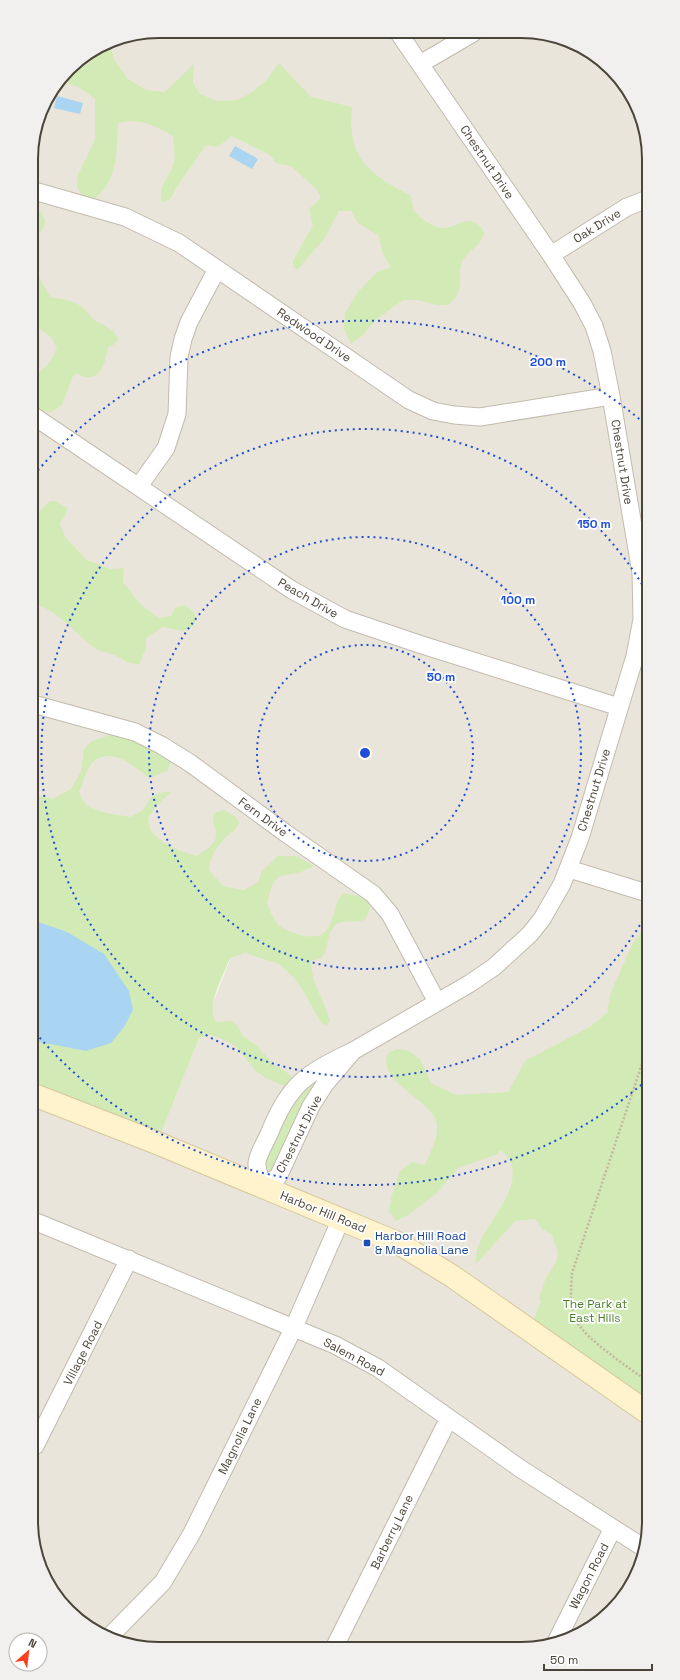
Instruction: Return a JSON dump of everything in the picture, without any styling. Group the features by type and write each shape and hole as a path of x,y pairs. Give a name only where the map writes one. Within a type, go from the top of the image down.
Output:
{"street":[{"name":"Chestnut Drive","path":"352,1051 324,1084 310,1106 278,1178 261,1186 257,1164 275,1118 284,1100 294,1087 312,1072 352,1051 437,1002 494,967 530,934 542,919 569,869 580,838 635,656 642,619 639,525 602,352 594,326 582,303 551,255 402,38"},
{"path":"420,64 464,38"},
{"name":"Redwood Drive","path":"38,192 125,217 179,243 409,400 433,411 454,415 480,417 611,396"},
{"name":"Oak Drive","path":"551,255 627,207 642,201"},
{"path":"139,486 166,448 177,414 179,357 183,339 189,322 217,270"},
{"name":"Peach Drive","path":"38,419 292,590 345,619 619,707"},
{"name":"Fern Drive","path":"38,705 135,732 161,745 190,763 284,832 367,890 378,899 390,914 437,1002"},
{"path":"569,869 642,891"},
{"name":"Harbor Hill Road","path":"38,1097 385,1237 429,1260 642,1409"},
{"name":"Magnolia Lane","path":"114,1633 155,1592 169,1574 192,1533 294,1327 341,1219"},
{"name":"Salem Road","path":"38,1224 129,1259 294,1327 335,1345 367,1362 521,1469 639,1545"},
{"name":"Village Road","path":"38,1440 129,1259"},
{"name":"Barberry Lane","path":"337,1642 449,1418"},
{"name":"Wagon Road","path":"559,1636 613,1528"}],"path":[{"path":"642,1064 572,1273 571,1301 576,1322 584,1331 628,1368 642,1377"}],"shaded area":[{"path":"151,38 521,38 545,40 560,44 575,50 588,58 601,68 617,85 626,98 633,113 641,143 642,159 642,1018 601,1153 530,1329 642,1409 642,1529 638,1552 626,1582 607,1607 575,1630 552,1638 521,1642 143,1641 120,1636 105,1630 92,1622 68,1601 54,1582 42,1552 38,1521 38,1097 157,1143 236,945 38,826 38,151 42,128 47,113 58,92 73,73 79,68 105,50 135,40"}],"green space":[{"path":"112,47 113,58 128,79 146,90 165,92 194,64 193,83 200,94 216,101 238,100 249,94 266,81 279,63 311,97 352,107 351,125 353,140 357,152 364,163 373,172 383,180 411,196 413,208 421,218 439,228 448,228 469,221 474,222 484,232 479,243 462,261 460,270 460,284 456,297 448,305 436,305 418,300 403,300 378,318 363,335 351,344 344,329 345,313 358,292 377,272 391,267 383,254 379,236 358,223 351,211 339,211 325,238 298,269 293,268 293,261 313,225 309,209 321,198 317,190 291,166 276,163 270,155 232,136 218,147 206,145 170,199 163,203 161,197 162,187 173,166 175,158 173,136 140,122 133,121 118,123 115,163 109,181 96,198 84,198 77,187 78,175 95,140 95,99 73,85 64,83 78,69 89,64 94,57"},
{"path":"38,209 42,213 45,221 43,229 38,235"},
{"path":"38,275 50,297 76,303 97,322 112,331 118,339 115,344 108,347 105,361 100,372 90,377 76,373 73,376 62,405 52,412 41,411 38,409 38,372 48,365 57,348 51,337 38,328"},
{"path":"50,501 55,501 67,508 66,514 60,523 65,537 87,560 110,569 124,568 123,582 140,604 159,618 171,616 175,608 184,605 194,613 196,618 194,626 183,631 163,627 146,638 146,648 139,664 127,662 114,655 96,649 89,644 66,622 49,610 38,606 38,513"},
{"path":"110,735 135,737 167,755 171,763 167,771 150,778 117,757 106,756 96,759 88,769 79,792 82,799 93,809 130,817 143,810 152,796 164,792 172,792 162,800 148,817 150,829 165,843 178,850 197,856 210,847 215,840 216,832 213,821 214,813 224,810 236,817 239,823 217,848 212,856 209,870 223,886 244,890 258,882 262,871 278,856 295,856 314,866 301,872 278,877 272,885 267,903 275,921 286,930 308,936 320,935 325,932 330,925 339,898 345,893 358,896 368,902 370,909 365,920 337,923 330,932 325,953 321,958 311,961 313,977 330,1021 327,1025 322,1024 302,989 293,977 279,964 245,953 230,958 214,999 213,1016 216,1022 230,1021 237,1025 243,1036 257,1046 274,1065 292,1077 290,1083 284,1086 266,1078 256,1071 237,1048 229,1042 211,1035 199,1038 157,1143 38,1097 38,795 53,799 71,789 81,771 84,749 92,741"},
{"name":"The Park at East Hills","path":"642,931 642,1409 530,1329 541,1301 539,1299 545,1280 556,1262 558,1253 552,1235 542,1229 535,1219 515,1221 476,1264 477,1252 480,1243 504,1202 512,1182 513,1172 509,1160 501,1150 495,1155 458,1168 437,1193 410,1214 396,1221 389,1211 392,1195 400,1171 412,1162 425,1165 437,1134 437,1124 434,1115 397,1082 390,1073 386,1064 388,1053 397,1049 407,1050 420,1059 431,1083 456,1095 508,1092 525,1061 591,1026 607,1013 611,992 633,943"},
{"path":"334,1060 278,1177 261,1186 257,1164 275,1118"}],"water":[{"path":"57,96 83,103 80,114 54,108"},
{"path":"235,146 258,159 252,169 229,156"},
{"path":"38,922 67,932 104,954 129,991 133,1010 124,1027 111,1043 86,1051 38,1041"}],"place":[{"name":"Harbor Hill Road & Magnolia Lane","path":"367,1243"}]}
